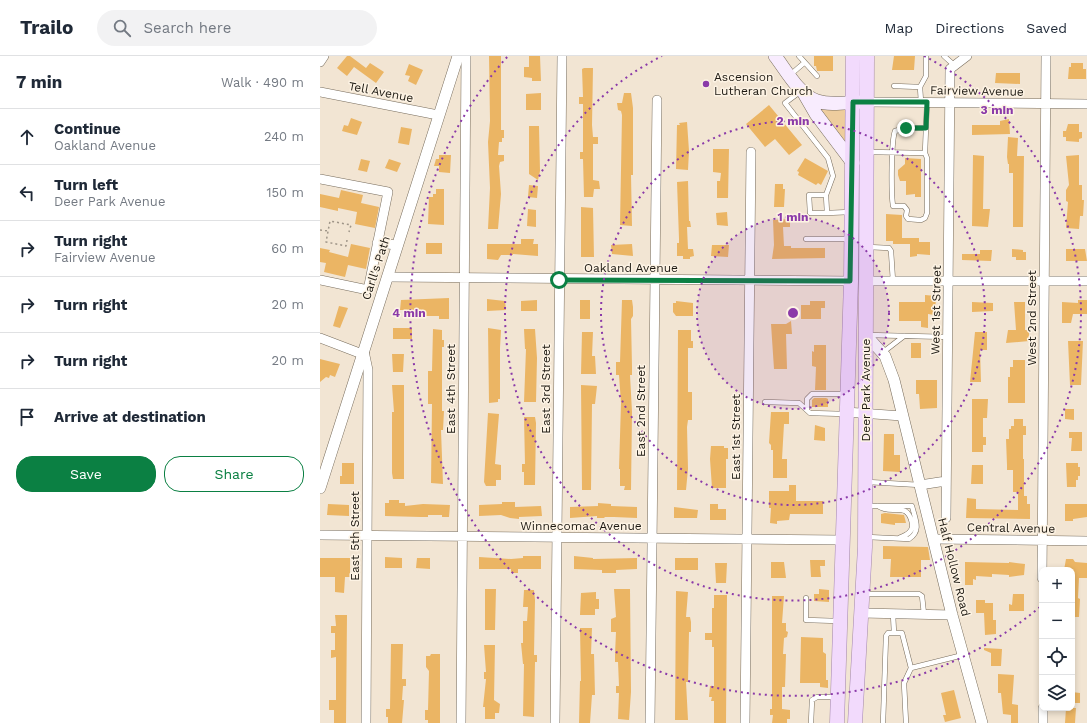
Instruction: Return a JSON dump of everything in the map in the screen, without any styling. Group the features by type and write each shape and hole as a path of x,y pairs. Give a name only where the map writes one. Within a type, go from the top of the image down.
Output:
{"main road":[{"path":"775,56 802,90 816,114 853,163"},
{"name":"Deer Park Avenue","path":"853,56 867,152 866,482 872,506 865,537 856,723"},
{"name":"Deer Park Avenue","path":"837,723 853,163 867,56"},
{"path":"802,90 813,99 821,102 860,102"}],"street":[{"path":"320,62 324,56"},
{"name":"Carll's Path","path":"320,488 323,466 363,352 458,56"},
{"name":"East 4th Street","path":"461,723 466,56"},
{"name":"East 3rd Street","path":"555,723 562,56"},
{"path":"954,65 967,56"},
{"name":"West 2nd Street","path":"1042,567 1046,57"},
{"name":"West 1st Street","path":"946,518 949,281 949,103 950,69 954,65"},
{"name":"Tell Avenue","path":"320,92 438,115"},
{"name":"East 2nd Street","path":"650,723 654,280 658,100"},
{"name":"Fairview Avenue","path":"860,102 1087,104"},
{"name":"East 1st Street","path":"745,723 751,152"},
{"path":"320,179 388,192 368,290 320,280"},
{"path":"377,242 397,245"},
{"name":"Oakland Avenue","path":"387,278 559,280 749,279 850,281"},
{"path":"866,281 1087,281"},
{"name":"Half Hollow Road","path":"866,335 882,353 894,380 952,615 982,723"},
{"path":"320,338 363,352"},
{"name":"East 5th Street","path":"363,352 368,370 366,723"},
{"path":"846,413 902,416"},
{"path":"920,485 946,481"},
{"name":"Winnecomac Avenue","path":"320,535 462,538 747,538 842,540"},
{"name":"Central Avenue","path":"934,539 1087,541"},
{"path":"862,613 952,615"},
{"path":"1043,711 1043,723"}],"lane":[{"path":"799,56 817,76"},
{"path":"926,56 926,76 920,87 924,102 926,128 925,153 927,158 927,213 925,218 921,220 908,219 907,210 904,206 893,206 893,152 895,131 906,128 926,128"},
{"path":"944,56 954,65"},
{"path":"790,75 804,63"},
{"path":"894,86 920,87"},
{"path":"802,90 784,103 828,158 833,176 826,195 827,213"},
{"path":"867,152 925,153"},
{"path":"826,195 809,195 810,213 852,212"},
{"path":"806,239 851,240"},
{"path":"866,247 889,248 891,252 893,281"},
{"path":"866,335 889,334 904,336 948,337"},
{"path":"882,353 904,336"},
{"path":"807,410 807,399 812,394 847,394"},
{"path":"765,402 799,403 810,413 846,413"},
{"path":"866,482 920,485"},
{"path":"872,506 925,506"},
{"path":"872,506 883,510 906,510 909,513 912,523 912,530 909,534 898,539"},
{"path":"865,537 909,540 916,532 918,527 912,506"},
{"path":"863,594 919,594 922,596 924,614"},
{"path":"806,598 806,620 840,622"},
{"path":"894,614 894,633"},
{"path":"883,723 886,636 888,633 902,633 911,668 904,683 906,723"},
{"path":"911,668 963,655"},
{"path":"811,723 812,700 817,697 837,698"}],"path":[{"path":"347,240 346,246 326,242 330,221 351,225 349,232"},
{"path":"320,230 328,231"}],"shaded area":[{"path":"818,108 845,110 845,144"}],"building":[{"path":"347,56 350,56 366,68 370,63 384,72 376,83 354,67 347,76 337,68"},
{"path":"489,56 501,56 501,130 504,130 504,138 502,138 502,142 499,142 498,155 504,155 504,161 500,162 499,166 501,194 498,229 488,229 490,188 488,142 490,121"},
{"path":"529,56 540,56 541,81 532,81 532,78 524,77 524,67 529,67"},
{"path":"814,56 833,56 833,71 817,71 816,66 814,66"},
{"path":"894,56 915,56 914,70 892,70"},
{"path":"1071,63 1083,63 1083,69 1086,69 1086,79 1068,79 1069,67 1071,67"},
{"path":"409,64 423,70 416,85 408,81 410,76 405,75"},
{"path":"593,68 592,125 593,137 598,137 598,144 593,144 593,180 599,181 600,189 594,189 593,197 584,197 583,159 580,159 580,152 583,152 583,104 579,104 579,97 583,97 582,69"},
{"path":"996,73 1020,73 1020,84 995,83"},
{"path":"541,93 541,110 526,110 526,94"},
{"path":"624,93 631,93 633,108 633,175 631,175 632,226 620,225 622,115 621,111 618,110 617,103 622,103"},
{"path":"769,105 802,145 789,155 775,139 765,147 746,124"},
{"path":"351,118 362,122 357,135 342,131 344,125 348,126"},
{"path":"1009,119 1010,134 972,135 972,125 1000,125 1000,121"},
{"path":"687,122 689,151 688,170 676,169 677,125 680,125 679,123"},
{"path":"1068,124 1079,124 1079,132 1082,132 1082,138 1079,139 1079,142 1066,141 1066,137 1063,137 1063,131 1066,131"},
{"path":"529,126 539,126 540,171 538,180 529,174"},
{"path":"401,127 412,129 409,145 398,143"},
{"path":"1008,137 1018,138 1017,156 1024,156 1023,227 1013,227 1013,173 1009,173 1007,157"},
{"path":"713,149 729,149 728,198 717,198 717,181 720,181 721,173 713,172"},
{"path":"439,155 451,155 450,173 439,172 439,166 434,166 436,159 439,159"},
{"path":"973,155 984,156 983,209 990,209 988,227 972,226"},
{"path":"1079,155 1079,185 1082,185 1082,200 1084,200 1083,216 1080,216 1079,229 1066,228 1068,202 1066,201 1066,190 1069,185 1066,156"},
{"path":"805,158 828,171 821,185 818,183 816,185 798,175 799,172 797,171"},
{"path":"905,158 921,159 921,197 915,197 915,194 906,195 906,181 900,181 898,170 905,164"},
{"path":"361,159 370,161 367,172 358,170"},
{"path":"389,159 401,163 397,172 385,168"},
{"path":"688,181 689,221 691,227 687,227 688,249 693,249 694,256 690,257 690,259 683,259 683,256 677,256 677,243 679,243 679,239 677,182"},
{"path":"775,184 783,184 783,189 785,189 784,207 774,207"},
{"path":"529,185 538,186 537,198 528,197"},
{"path":"436,189 444,189 444,225 428,224 429,197 433,197 433,194 436,194"},
{"path":"341,190 363,195 361,203 379,207 375,228 355,224 357,212 338,208 338,211 320,207 320,194 339,198"},
{"path":"581,207 593,208 594,257 581,257"},
{"path":"528,209 536,210 536,227 527,226"},
{"path":"727,212 728,226 717,225 716,213"},
{"path":"886,214 902,215 902,238 919,238 919,242 930,242 930,255 917,254 917,256 910,257 910,244 893,244 893,241 886,241"},
{"path":"790,219 790,227 783,227 784,246 791,246 791,248 825,248 825,258 772,259 774,245 773,220"},
{"path":"521,239 534,239 533,244 538,244 538,256 513,254 501,255 498,260 487,259 487,244 521,244"},
{"path":"426,243 442,243 442,254 426,254"},
{"path":"351,244 370,248 366,269 348,265 345,277 324,272 326,263 320,262 320,248 348,257"},
{"path":"632,244 633,256 612,254 611,245"},
{"path":"712,245 729,245 728,257 711,256"},
{"path":"1012,249 1023,250 1023,252 1026,252 1026,260 1016,260 1016,257 1012,257"},
{"path":"1066,249 1085,249 1087,261 1066,261"},
{"path":"980,250 992,250 991,261 962,260 962,254 980,254"},
{"path":"925,295 936,296 935,315 928,314 928,328 921,327 921,321 899,321 899,302 925,302"},
{"path":"449,298 449,319 439,319 439,316 421,316 421,310 400,310 401,300"},
{"path":"487,299 505,301 506,310 487,311"},
{"path":"537,300 537,311 521,311 521,301"},
{"path":"580,300 590,300 590,319 580,319"},
{"path":"622,300 632,300 633,307 633,316 631,319 632,375 630,375 632,412 631,490 624,490 625,486 620,486 619,469 621,403 619,375 616,375 616,362 620,362"},
{"path":"1078,300 1087,300 1087,314 1073,314 1071,323 1062,323 1062,302 1078,303"},
{"path":"676,301 693,303 693,316 676,316 673,312 673,303 676,303"},
{"path":"810,301 825,301 825,308 821,308 821,319 801,319 801,305 810,305"},
{"path":"972,302 993,303 993,311 972,312"},
{"path":"1014,302 1025,302 1025,330 1029,330 1029,341 1006,343 1008,330 1016,330"},
{"path":"339,306 348,308 340,328 333,326"},
{"path":"791,321 792,334 786,334 787,369 774,369 771,324 786,324"},
{"path":"393,328 412,328 412,339 393,339"},
{"path":"488,328 501,330 500,399 498,399 498,402 489,403"},
{"path":"433,329 442,330 442,340 444,340 444,347 442,347 442,411 444,411 443,430 441,430 443,484 431,483 432,404 428,404 428,371 432,371"},
{"path":"524,329 535,329 537,358 536,402 524,402 526,349"},
{"path":"678,330 691,330 691,341 693,341 693,348 688,348 688,392 692,392 692,420 688,420 687,427 688,469 686,490 677,490"},
{"path":"582,332 593,332 592,356 595,356 596,374 581,374"},
{"path":"975,332 987,332 987,350 980,350 981,382 970,382"},
{"path":"1068,341 1083,341 1081,385 1070,385"},
{"path":"911,343 921,343 921,358 911,358"},
{"path":"814,345 826,345 826,390 815,390 816,367 812,366 812,351 814,352"},
{"path":"392,354 404,354 403,372 393,372"},
{"path":"320,359 340,364 335,377 330,375 329,378 326,377 320,382"},
{"path":"1013,360 1025,360 1025,403 1008,403 1008,377 1010,377 1010,367 1013,367"},
{"path":"916,380 937,380 937,408 920,409 919,394 916,394"},
{"path":"392,385 404,385 404,479 393,479 392,473 392,412 394,412"},
{"path":"581,385 597,386 595,404 592,404 591,490 582,490"},
{"path":"814,398 828,399 828,407 812,407 812,400"},
{"path":"972,399 988,399 987,418 983,418 983,437 986,437 986,445 983,445 983,452 972,452"},
{"path":"1065,409 1074,409 1074,420 1065,419"},
{"path":"771,412 789,412 789,424 784,424 782,459 787,459 787,478 773,478 773,450 771,450 771,445 769,443"},
{"path":"488,413 499,414 495,464 501,465 501,480 496,480 496,486 486,486 484,482"},
{"path":"524,417 535,417 536,423 535,485 524,485 524,472 522,472 522,464 525,464"},
{"path":"1014,419 1023,419 1023,426 1026,426 1026,435 1023,435 1024,496 1027,496 1027,504 1030,504 1030,519 966,518 967,498 976,499 976,509 1018,510 1018,492 1013,492 1013,470 1007,470 1006,439 1009,439 1009,429 1011,429 1011,426 1014,426"},
{"path":"815,425 825,428 825,441 814,440"},
{"path":"1069,432 1082,432 1082,451 1071,451 1072,438 1069,438"},
{"path":"884,434 894,434 894,455 900,455 900,472 883,471"},
{"path":"711,446 724,446 724,448 728,448 728,459 726,459 726,488 712,488 710,459"},
{"path":"342,463 354,463 354,484 340,484 340,476 342,476"},
{"path":"1066,463 1078,463 1078,467 1080,467 1080,476 1078,476 1078,480 1076,480 1076,487 1067,487"},
{"path":"972,465 983,465 983,484 971,484"},
{"path":"789,485 796,485 796,501 823,501 823,514 790,514 789,520 777,521 777,524 770,523 771,508 769,508 769,491 789,491"},
{"path":"389,500 399,500 399,503 405,503 405,506 423,504 450,505 449,517 442,517 442,515 428,515 428,517 385,516 385,503 389,503"},
{"path":"502,502 515,502 515,507 541,506 542,516 519,517 519,519 501,515 479,516 479,505 502,504"},
{"path":"598,503 611,504 611,506 637,507 637,518 597,518 597,516 570,518 570,507 598,506"},
{"path":"328,504 349,505 349,516 327,515"},
{"path":"710,504 718,504 718,509 726,509 726,520 710,520"},
{"path":"1065,504 1087,504 1087,517 1073,519 1073,521 1065,521"},
{"path":"674,507 698,510 697,518 674,518"},
{"path":"881,514 904,515 906,523 895,523 895,525 881,523"},
{"path":"883,546 928,547 930,560 921,560 921,577 890,577 891,559 883,559"},
{"path":"523,556 541,556 541,569 518,569 518,573 511,573 511,569 479,569 479,557 511,559 523,558"},
{"path":"574,556 593,559 637,558 637,569 616,570 616,573 602,573 602,570 574,569"},
{"path":"385,557 402,558 402,568 385,568"},
{"path":"320,558 350,558 350,577 345,577 344,593 335,592 335,577 320,577"},
{"path":"417,558 430,558 430,569 416,568"},
{"path":"675,558 698,558 698,570 675,570"},
{"path":"1066,559 1073,559 1075,562 1087,563 1087,578 1079,578 1079,617 1075,617 1075,567 1065,567"},
{"path":"810,560 825,560 825,566 820,566 821,577 811,577"},
{"path":"771,562 784,562 786,578 771,578"},
{"path":"965,562 1009,562 1025,564 1024,575 1009,577 1009,575 992,574 992,577 976,576 976,580 973,579 973,585 965,585"},
{"path":"715,563 727,563 726,583 716,583"},
{"path":"485,589 496,589 495,630 485,630"},
{"path":"614,589 630,589 631,692 629,720 618,719 619,693 616,693 616,686 619,686 618,662 615,662 616,632 611,632 611,619 616,617"},
{"path":"819,589 829,590 829,602 814,601 814,594 819,594"},
{"path":"524,590 534,590 535,600 534,655 537,655 537,662 535,662 534,717 523,716 524,664 521,643 523,643 523,621 527,621 528,607 523,607"},
{"path":"676,591 688,592 686,617 690,617 691,622 691,632 689,632 688,682 686,682 688,720 675,720"},
{"path":"596,592 596,599 599,599 599,609 595,609 595,615 580,615 581,593"},
{"path":"1013,594 1024,594 1024,611 1009,611 1009,604 1012,605"},
{"path":"714,595 727,595 726,723 714,723 714,701 711,701 712,697 709,697 710,686 714,686 714,647 712,647 712,640 705,640 705,633 712,633 712,608 714,608"},
{"path":"772,596 784,596 782,623 786,623 786,631 788,632 787,637 784,638 783,654 786,654 785,687 782,687 782,709 790,710 790,719 787,719 787,723 772,723 773,715 770,715 770,709 772,709"},
{"path":"976,600 985,600 985,603 993,603 993,620 996,620 996,634 985,635 984,613 976,613"},
{"path":"335,615 347,615 346,723 334,723 334,710 329,710 329,700 336,700 336,657 331,658 331,650 335,650 335,633 331,633 331,626 336,626"},
{"path":"580,628 592,628 591,654 594,654 595,695 592,695 590,723 579,723 581,681"},
{"path":"801,637 823,638 823,652 826,654 826,680 828,680 828,688 820,687 820,683 800,683"},
{"path":"391,644 403,644 402,679 406,679 406,686 403,686 402,700 404,700 402,723 388,723 388,717 386,717 386,709 390,709"},
{"path":"484,645 495,645 494,700 500,704 499,713 495,713 495,719 485,719 485,707 483,707 486,679 484,679 484,672 486,672"},
{"path":"984,648 1002,649 1001,666 991,666 991,653 984,650"},
{"path":"431,654 440,654 440,723 428,723 428,720 425,720 425,710 428,710 429,671 426,667 426,656 430,656"},
{"path":"998,674 1014,675 1012,704 1018,705 1018,723 1011,723 1011,715 1003,714 1001,693 998,693"},
{"path":"954,690 961,718 945,722 943,715 946,715 941,693"},
{"path":"1075,692 1080,693 1080,703 1075,703"},
{"path":"1076,708 1075,723 1065,723 1066,711 1075,711"}],"place":[{"name":"Ascension Lutheran Church","path":"706,84"}],"route":[{"path":"559,280 749,279 850,281 853,102 927,102 926,128 906,128"}]}
